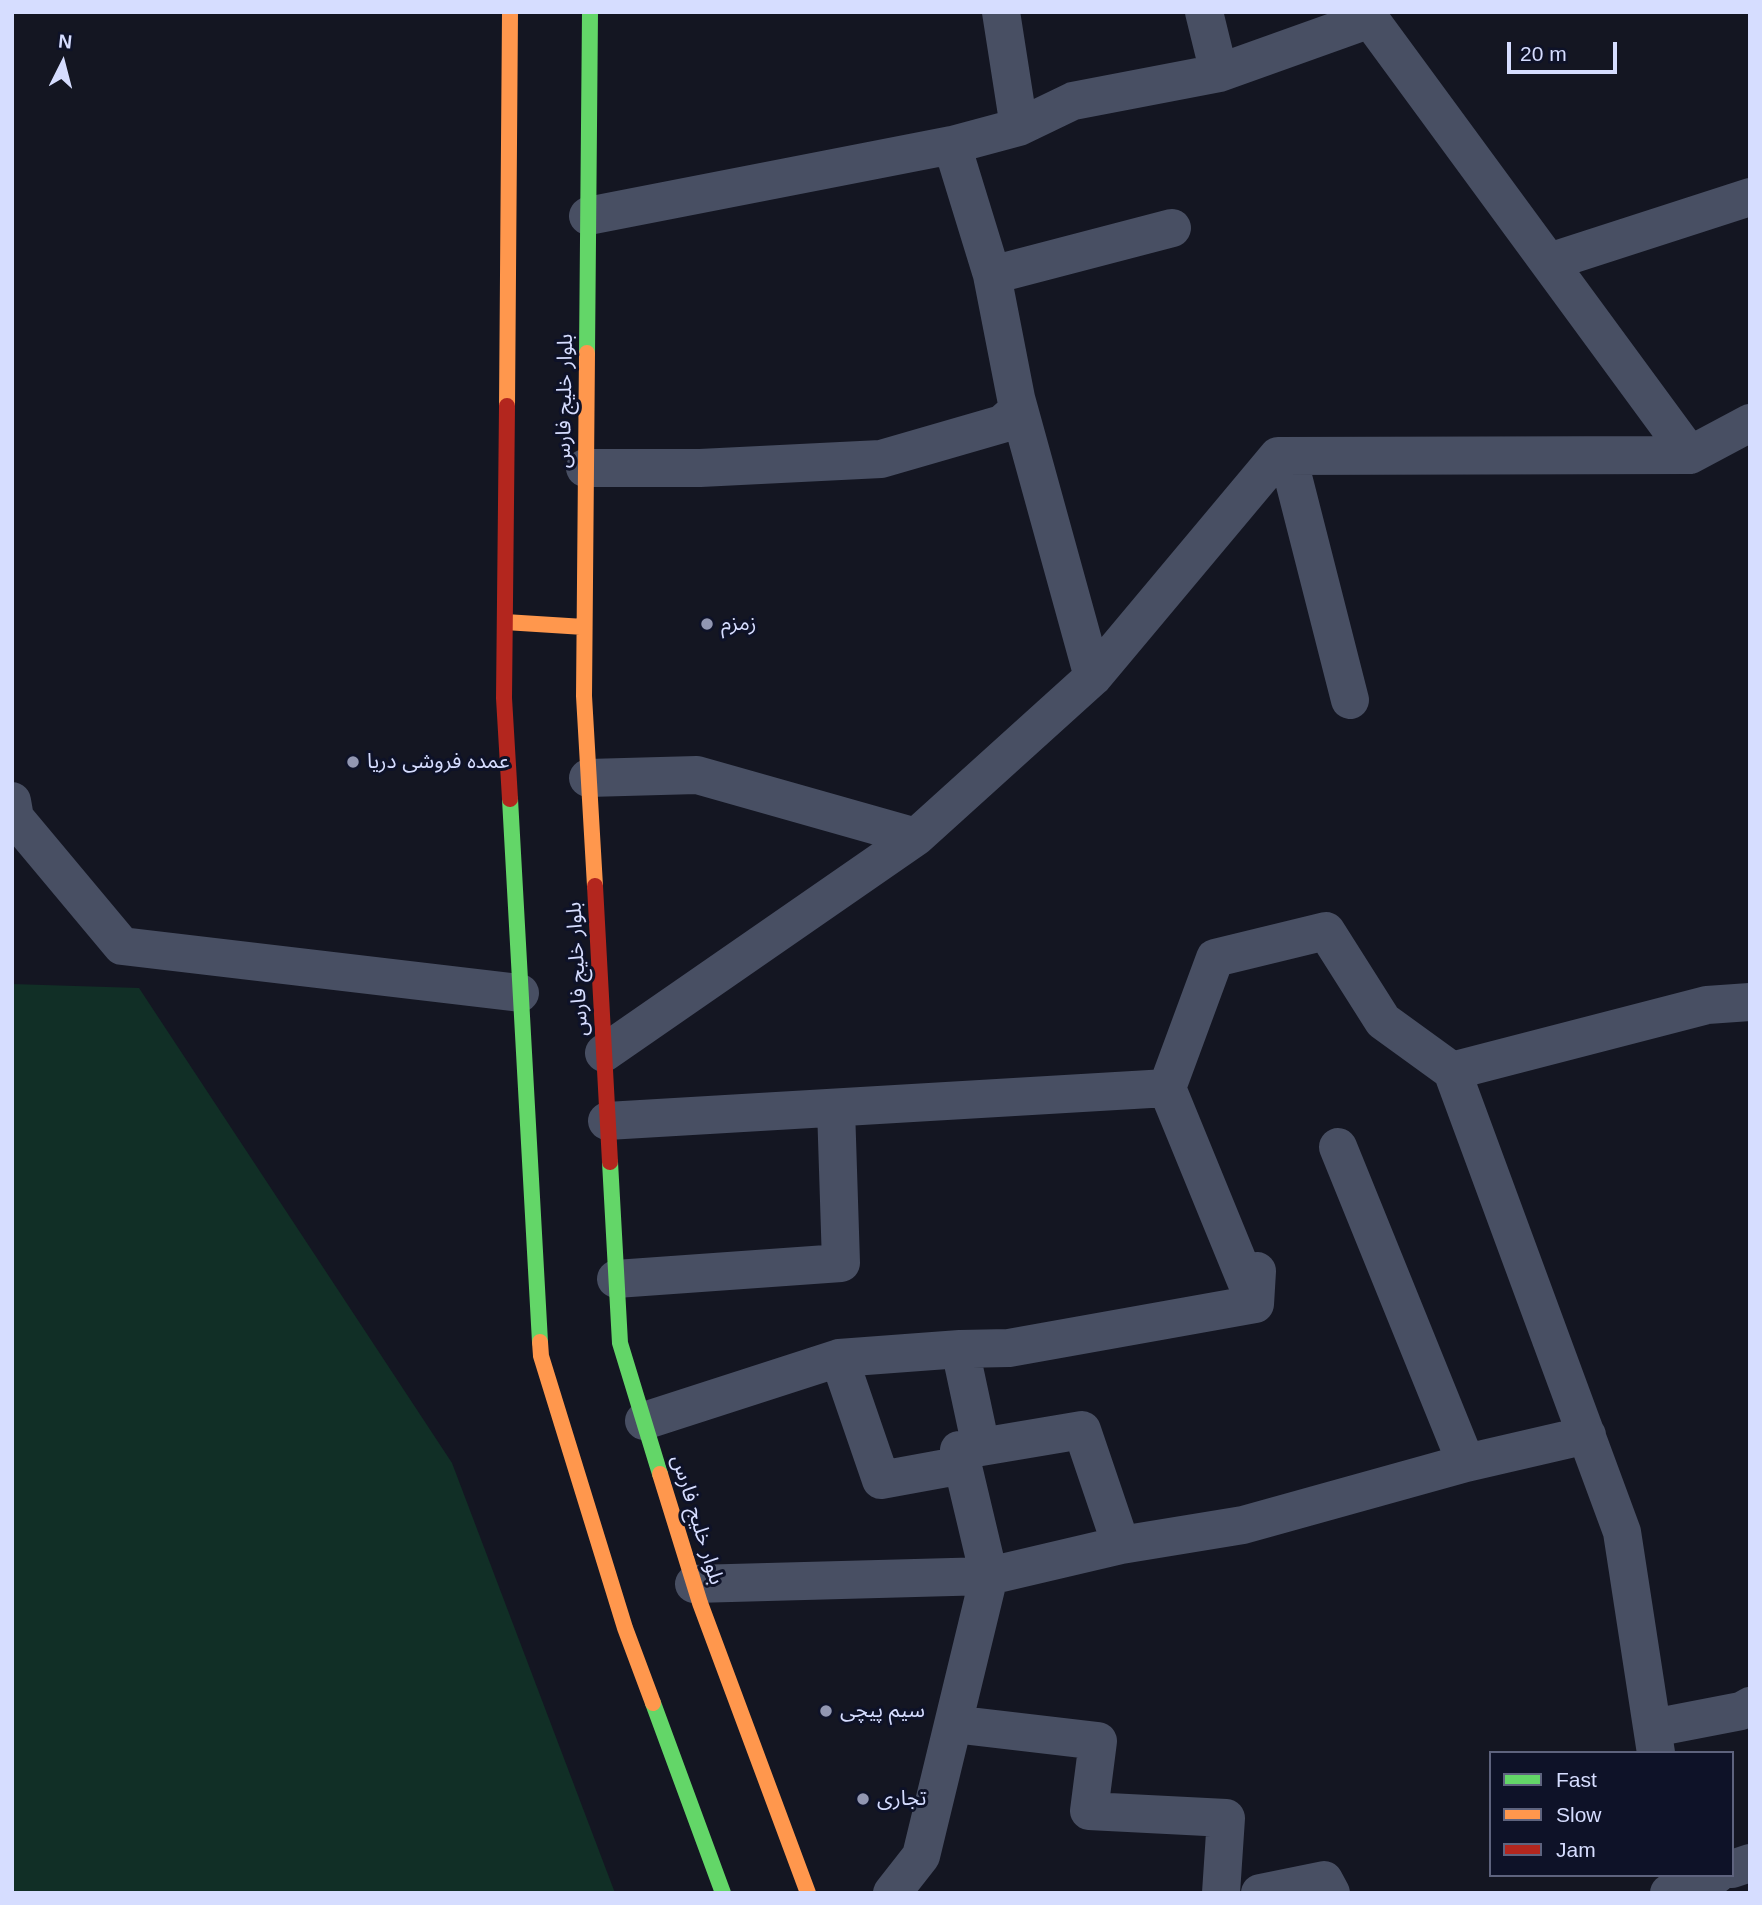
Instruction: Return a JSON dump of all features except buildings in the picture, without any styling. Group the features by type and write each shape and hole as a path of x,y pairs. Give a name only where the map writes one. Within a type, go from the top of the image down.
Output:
{"highway":[{"path":"510,12 504,698 541,1356 625,1628 723,1893"},
{"name":"بلوار خلیج فارس","path":"590,12 584,626 588,778 620,1343 694,1584 808,1893"},
{"path":"505,622 584,626"}],"street":[{"path":"1001,12 1019,127"},
{"path":"1204,12 1219,73"},
{"path":"588,216 952,145 1019,127 1073,101 1219,73 1379,14 1549,262 1690,454"},
{"path":"952,145 992,275 1019,409 1093,677"},
{"path":"1549,262 1750,197"},
{"path":"992,275 1172,228"},
{"path":"585,468 700,468 881,459 1002,424 1019,409"},
{"path":"604,1053 916,837 1093,677 1278,456 1690,454 1750,423"},
{"path":"1288,457 1350,700"},
{"path":"588,778 697,775 916,837"},
{"path":"12,801 15,818 122,946 520,993"},
{"path":"644,1422 839,1358 1009,1348 1256,1288 1167,1088 1214,958 1326,931 1383,1021 1452,1071 1622,1532 1654,1741 1750,1706"},
{"path":"1452,1071 1707,1005 1750,1002"},
{"path":"607,1121 1167,1088"},
{"path":"617,1279 841,1263 836,1108"},
{"path":"1338,1147 1466,1463"},
{"path":"892,1893 921,1856 989,1576 960,1349"},
{"path":"839,1358 881,1480 1082,1430 1121,1545"},
{"path":"694,1584 989,1576 1121,1545 1243,1525 1466,1463 1587,1435"},
{"path":"953,1724 1098,1741 1089,1811 1226,1818 1221,1893"},
{"path":"1669,1893 1711,1877"},
{"path":"1260,1893 1324,1880 1332,1893"}],"green space":[{"path":"12,984 139,988 452,1463 615,1893 12,1893"}],"traffic: fast":[{"path":"587,353 590,12"},
{"path":"510,799 540,1342"},
{"path":"610,1162 620,1343 660,1474"},
{"path":"653,1703 723,1893"}],"traffic: slow":[{"path":"507,406 510,12"},
{"path":"587,353 584,696 595,886"},
{"path":"505,622 584,627"},
{"path":"540,1342 541,1356 625,1628 653,1703"},
{"path":"660,1474 700,1603 808,1893"}],"traffic: jam":[{"path":"507,406 504,698 510,799"},
{"path":"595,886 610,1162"}],"place":[{"name":"زمزم","path":"707,624"},
{"name":"عمده فروشی دریا","path":"353,762"},
{"name":"سیم پیچی","path":"826,1711"},
{"name":"تجاری","path":"863,1799"}]}
